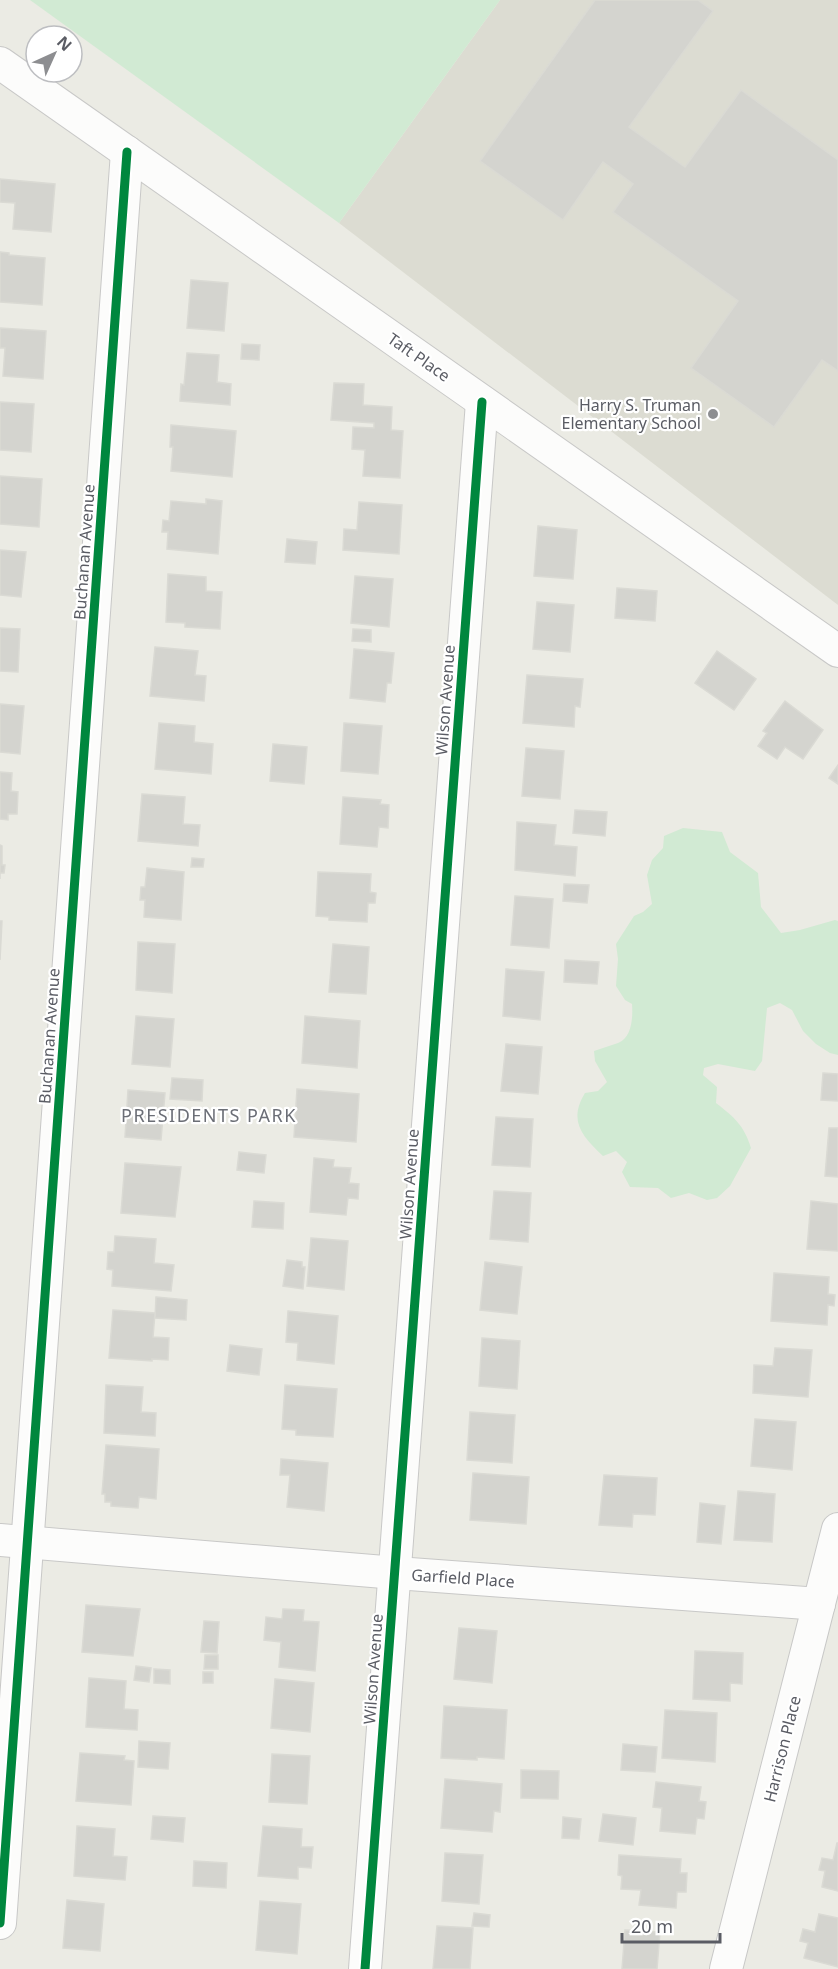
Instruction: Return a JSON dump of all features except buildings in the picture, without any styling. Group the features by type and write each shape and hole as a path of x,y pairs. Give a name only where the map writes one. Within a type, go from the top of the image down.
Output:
{"street":[{"name":"Taft Place","path":"0,63 838,651"},
{"name":"Buchanan Avenue","path":"0,1923 14,1542 127,152"},
{"name":"Wilson Avenue","path":"365,1969 482,402"},
{"name":"Harrison Place","path":"726,1969 824,1615 838,1529"},
{"name":"Garfield Place","path":"14,1542 396,1573 824,1615"}],"shaded area":[{"name":"Harry S. Truman Elementary School","path":"500,0 838,0 838,605 339,223"}],"green space":[{"path":"30,0 500,0 339,223 84,39 84,24 63,24"},
{"path":"683,828 722,832 730,852 758,873 761,907 781,933 838,921 838,1055 816,1044 803,1031 792,1010 780,1003 767,1008 762,1061 755,1071 718,1064 704,1068 703,1075 717,1087 716,1103 738,1122 751,1148 730,1186 717,1198 707,1200 689,1193 671,1198 658,1188 630,1187 622,1172 627,1162 616,1151 603,1156 584,1135 578,1120 580,1103 585,1093 598,1091 607,1082 595,1061 594,1051 623,1040 631,1026 632,1004 625,1000 616,986 618,959 616,944 634,916 652,904 647,875 652,860 663,848 664,836"}],"cycle path":[{"path":"0,1923 127,152"},
{"path":"365,1969 482,402"}],"place":[{"name":"Harry S. Truman Elementary School","path":"713,414"}],"district":[{"name":"PRESIDENTS PARK","path":"209,1115"}]}
